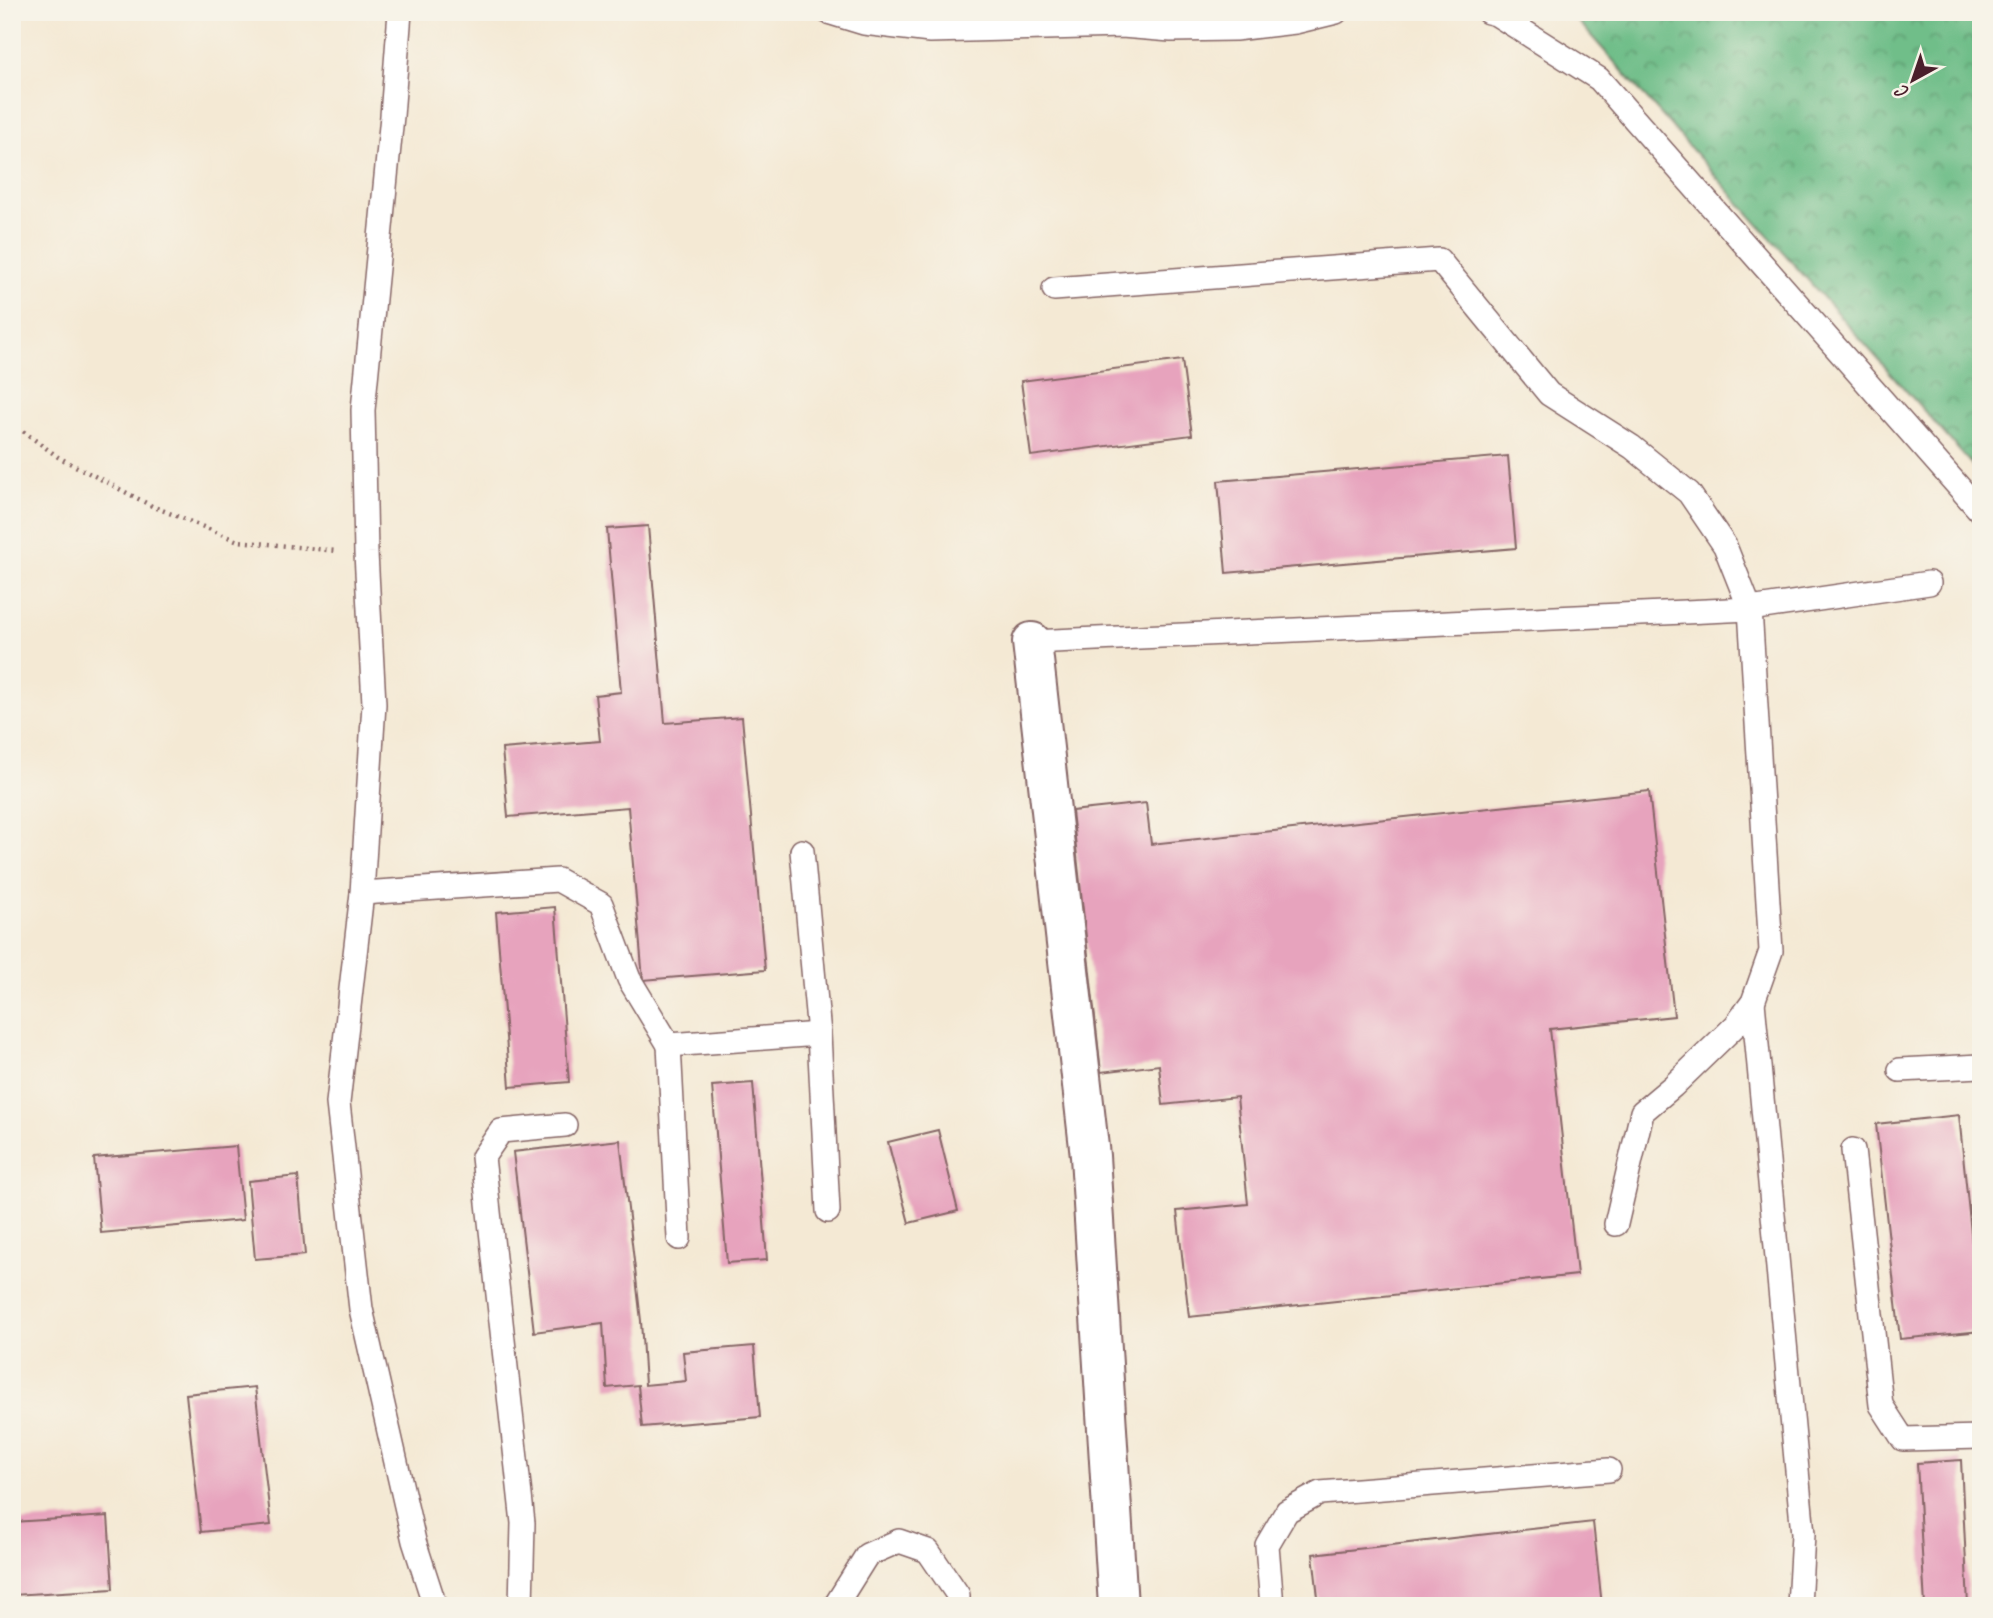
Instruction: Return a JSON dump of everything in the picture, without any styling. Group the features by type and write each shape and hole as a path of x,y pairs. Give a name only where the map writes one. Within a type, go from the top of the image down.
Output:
{"street":[{"path":"1032,642 1090,1156 1118,1606"}],"lane":[{"path":"400,12 363,410 366,553 374,704 362,893 338,1103 361,1309 414,1541 435,1606"},
{"path":"828,12 864,23 930,31 1122,26 1171,30 1235,29 1295,22 1336,12"},
{"path":"1488,12 1496,14 1599,79 1981,512"},
{"path":"1054,289 1439,260 1549,394 1632,447 1689,493 1725,546 1750,609 1771,951 1752,1002 1737,1025 1642,1112 1616,1224"},
{"path":"1032,642 1750,609 1929,583"},
{"path":"802,851 819,1034 828,1211"},
{"path":"362,893 558,880 601,904 629,979 669,1045 679,1238"},
{"path":"1752,1002 1803,1534 1799,1606"},
{"path":"669,1045 819,1034"},
{"path":"1900,1070 1981,1066"},
{"path":"521,1606 523,1523 484,1157 500,1130 565,1125"},
{"path":"1853,1150 1881,1405 1903,1440 1981,1437"},
{"path":"1272,1606 1267,1545 1287,1511 1320,1493 1609,1470"},
{"path":"835,1606 867,1555 899,1541 928,1551 958,1595 958,1606"}],"path":[{"path":"12,423 58,457 152,506 237,541 366,553"}],"green space":[{"path":"1570,12 1981,12 1981,475"}],"building":[{"path":"1182,360 1192,435 1031,456 1021,381"},
{"path":"1508,456 1516,548 1226,573 1218,481"},
{"path":"648,526 665,723 742,717 765,970 643,980 628,807 508,817 502,749 600,741 595,695 621,692 607,529"},
{"path":"1649,791 1674,1016 1550,1029 1577,1275 1189,1317 1177,1211 1248,1204 1237,1097 1163,1105 1159,1065 1101,1072 1072,811 1146,803 1151,844"},
{"path":"555,907 569,1082 510,1087 496,912"},
{"path":"753,1083 767,1260 727,1263 712,1086"},
{"path":"1959,1115 1981,1331 1900,1339 1876,1124"},
{"path":"938,1130 958,1211 909,1223 888,1142"},
{"path":"620,1140 641,1321 645,1385 686,1381 683,1352 754,1346 760,1417 642,1427 638,1385 607,1388 603,1323 534,1332 513,1152"},
{"path":"236,1146 243,1220 101,1233 94,1158"},
{"path":"298,1176 305,1255 255,1259 248,1181"},
{"path":"255,1387 271,1525 201,1532 186,1394"},
{"path":"1961,1460 1968,1606 1925,1606 1917,1463"},
{"path":"108,1516 113,1589 12,1595 12,1522"},
{"path":"1593,1522 1602,1606 1319,1606 1313,1554"}]}
